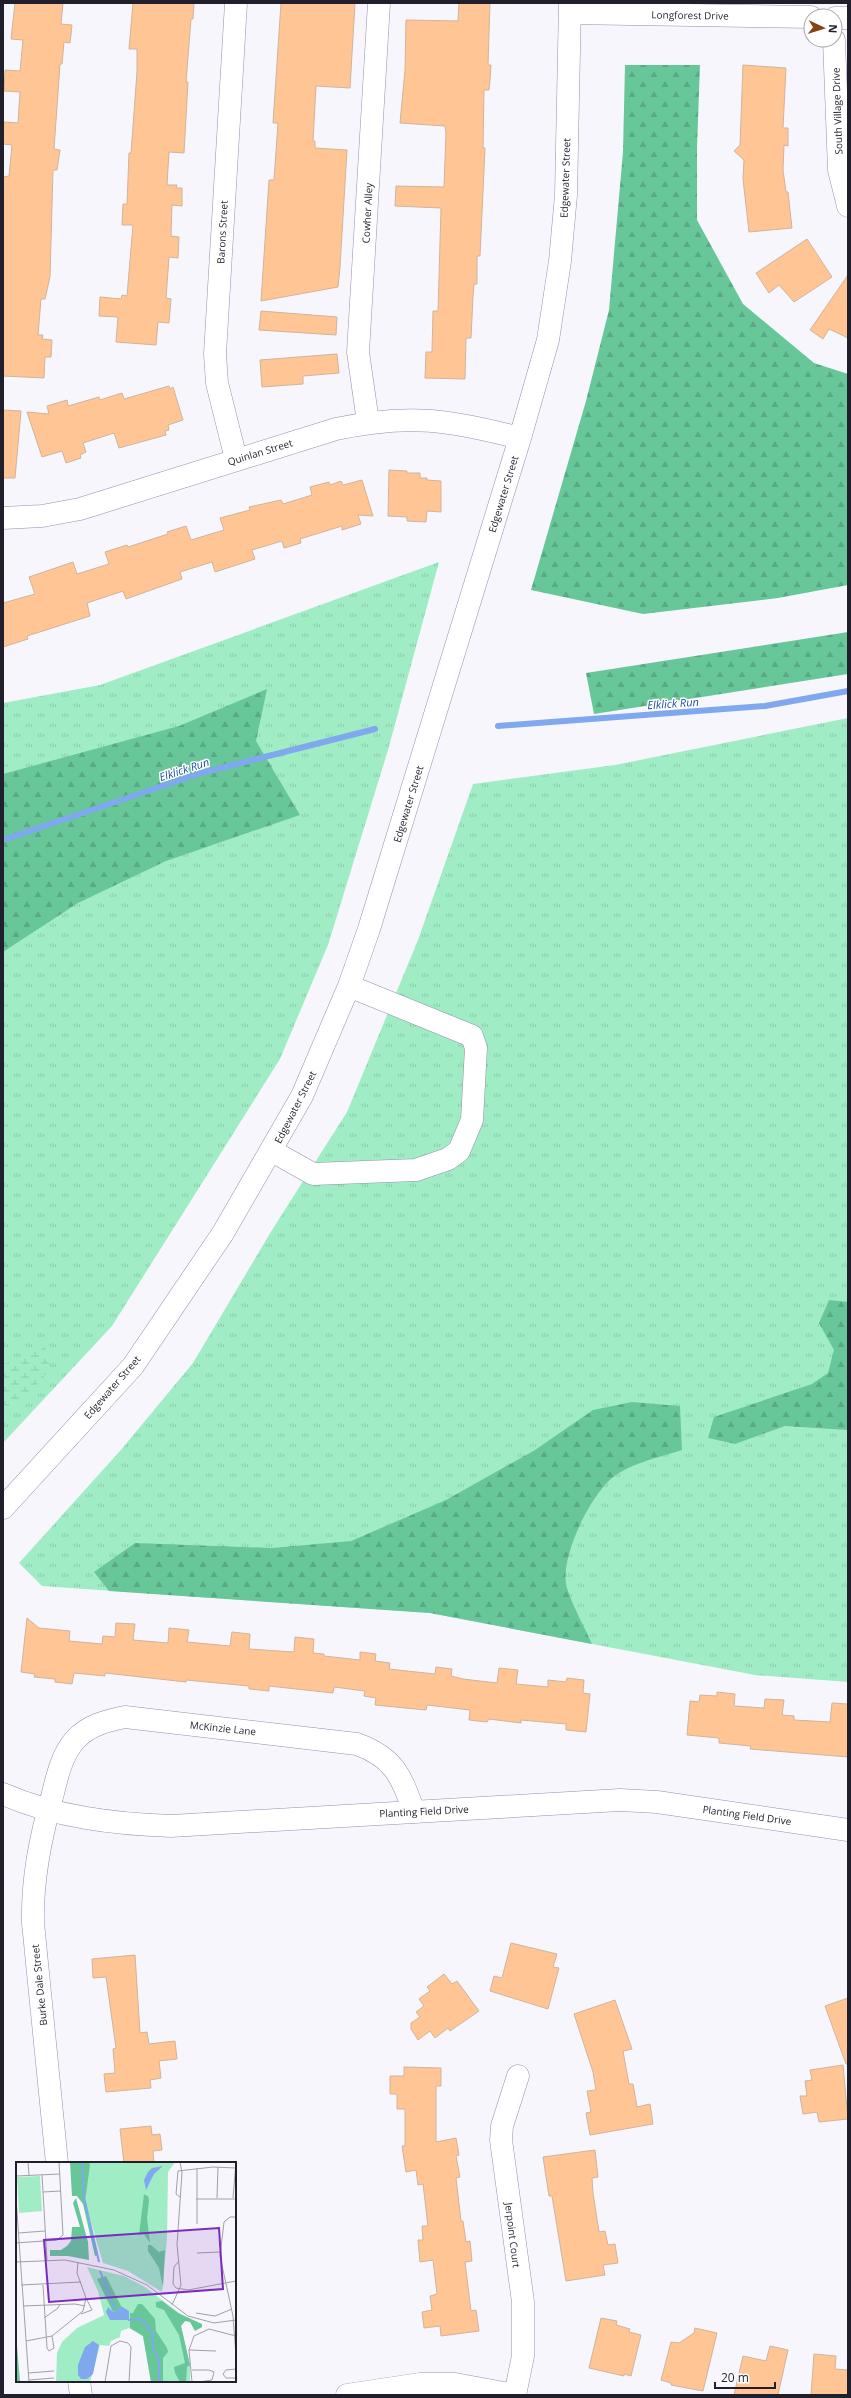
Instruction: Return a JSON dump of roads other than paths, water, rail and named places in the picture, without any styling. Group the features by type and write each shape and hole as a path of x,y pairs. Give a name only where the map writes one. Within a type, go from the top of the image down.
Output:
{"street":[{"name":"Barons Street","path":"236,3 215,354 217,383 236,459"},
{"name":"Cowher Alley","path":"368,422 358,352 379,3"},
{"name":"Longforest Drive","path":"570,8 803,17"},
{"name":"Edgewater Street","path":"3,1508 133,1366 223,1233 272,1151 302,1096 349,986 369,929 520,438 548,340 560,261 566,195 570,8"},
{"name":"South Village Drive","path":"834,48 839,170 848,206"},
{"name":"Quinlan Street","path":"6,522 80,509 236,459 336,429 368,422 427,419 465,424 520,438"},
{"path":"272,1151 313,1174 416,1170 448,1159 459,1151 467,1136 472,1120 476,1048 472,1036 349,986"},
{"name":"McKinzie Lane","path":"48,1809 60,1768 74,1741 88,1729 105,1721 125,1717 357,1744 375,1750 391,1762 402,1778 414,1812"},
{"name":"Planting Field Drive","path":"3,1794 48,1809 99,1821 171,1826 620,1800 657,1802 848,1830"},
{"name":"Burke Dale Street","path":"48,1809 37,1854 32,1890 33,1923 57,2162"},
{"name":"Jerpoint Court","path":"515,2395 523,2356 523,2302 501,2140 502,2126 518,2076"},
{"path":"79,2382 81,2395"},
{"path":"347,2395 420,2384 455,2384 515,2395"}],"waterway":[{"name":"Elklick Run","path":"498,726 765,706 848,691"},
{"name":"Elklick Run","path":"3,840 201,773 375,729"}]}
